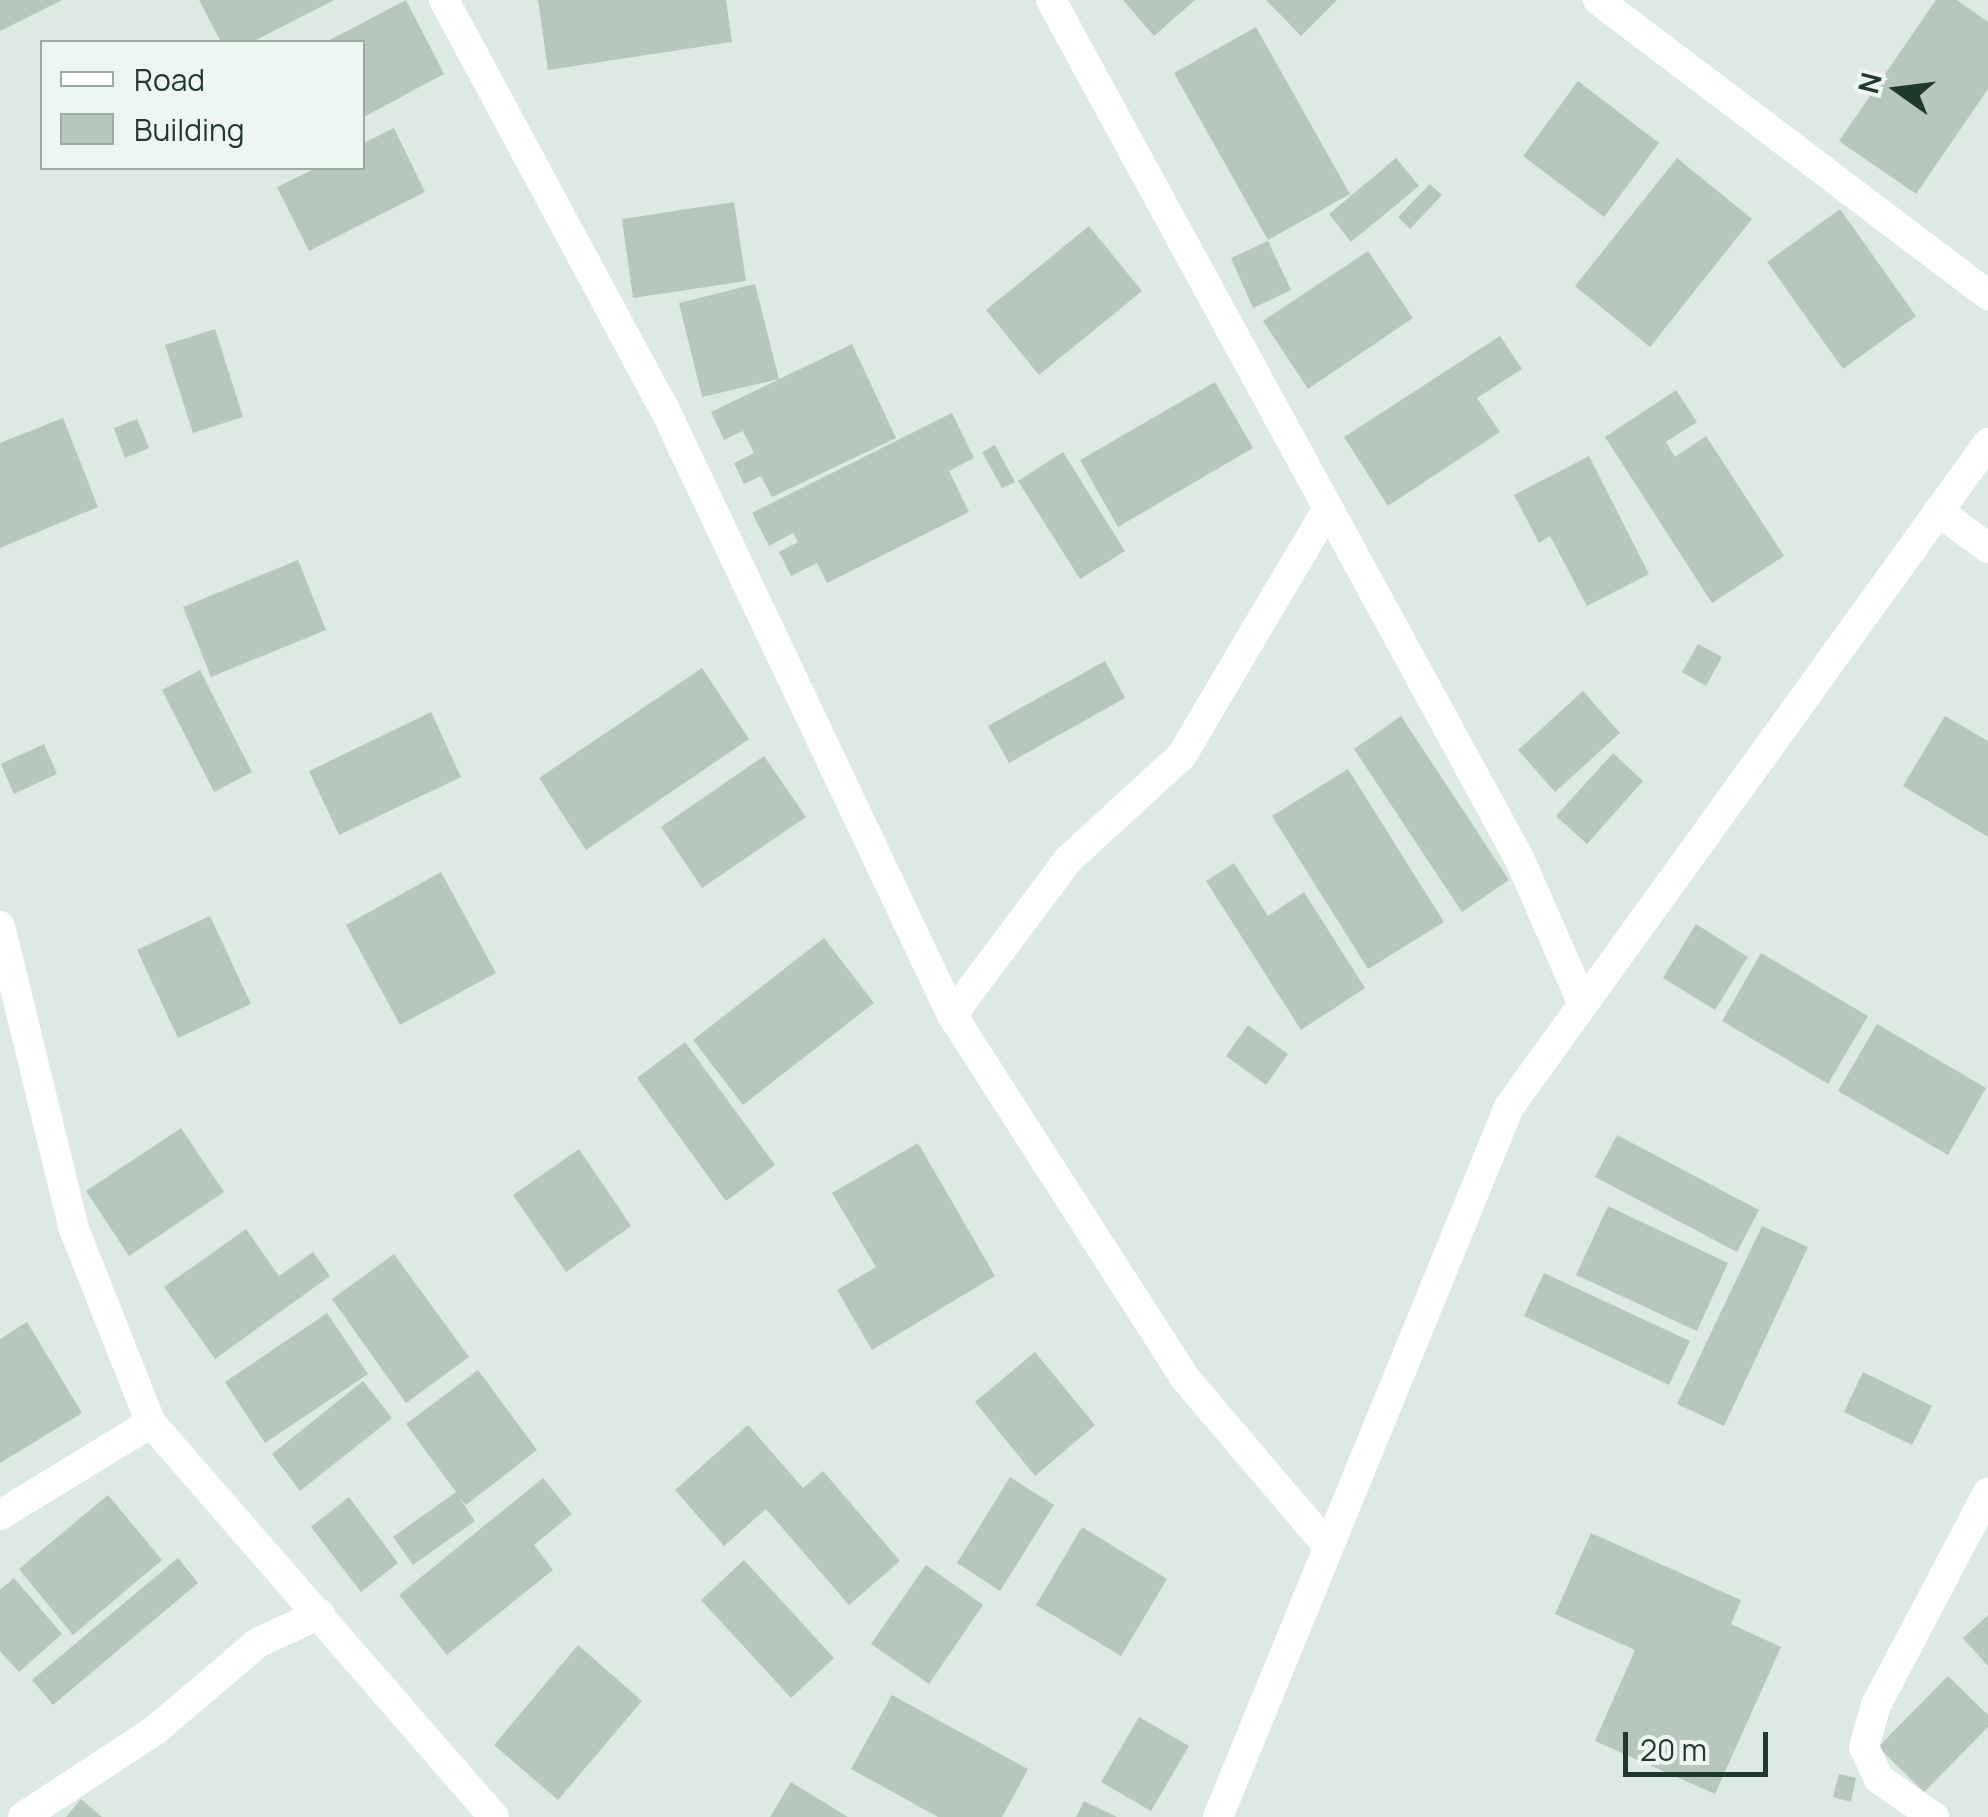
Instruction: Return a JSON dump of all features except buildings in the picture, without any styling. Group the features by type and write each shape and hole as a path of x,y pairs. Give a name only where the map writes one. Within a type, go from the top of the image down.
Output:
{"street":[{"path":"444,0 664,408 952,1016 1184,1378 1326,1544"},
{"path":"1052,0 1519,858 1582,999"},
{"path":"1598,0 1988,295"},
{"path":"1218,1817 1326,1544 1509,1106 1582,999 1988,443"},
{"path":"952,1016 1068,860 1182,756 1327,510"},
{"path":"1938,511 1988,548"},
{"path":"0,926 74,1230 151,1423 494,1817"},
{"path":"0,1515 151,1423"},
{"path":"1934,1817 1879,1779 1864,1748 1876,1705 1988,1492"},
{"path":"22,1817 154,1731 259,1642 320,1614"}]}
